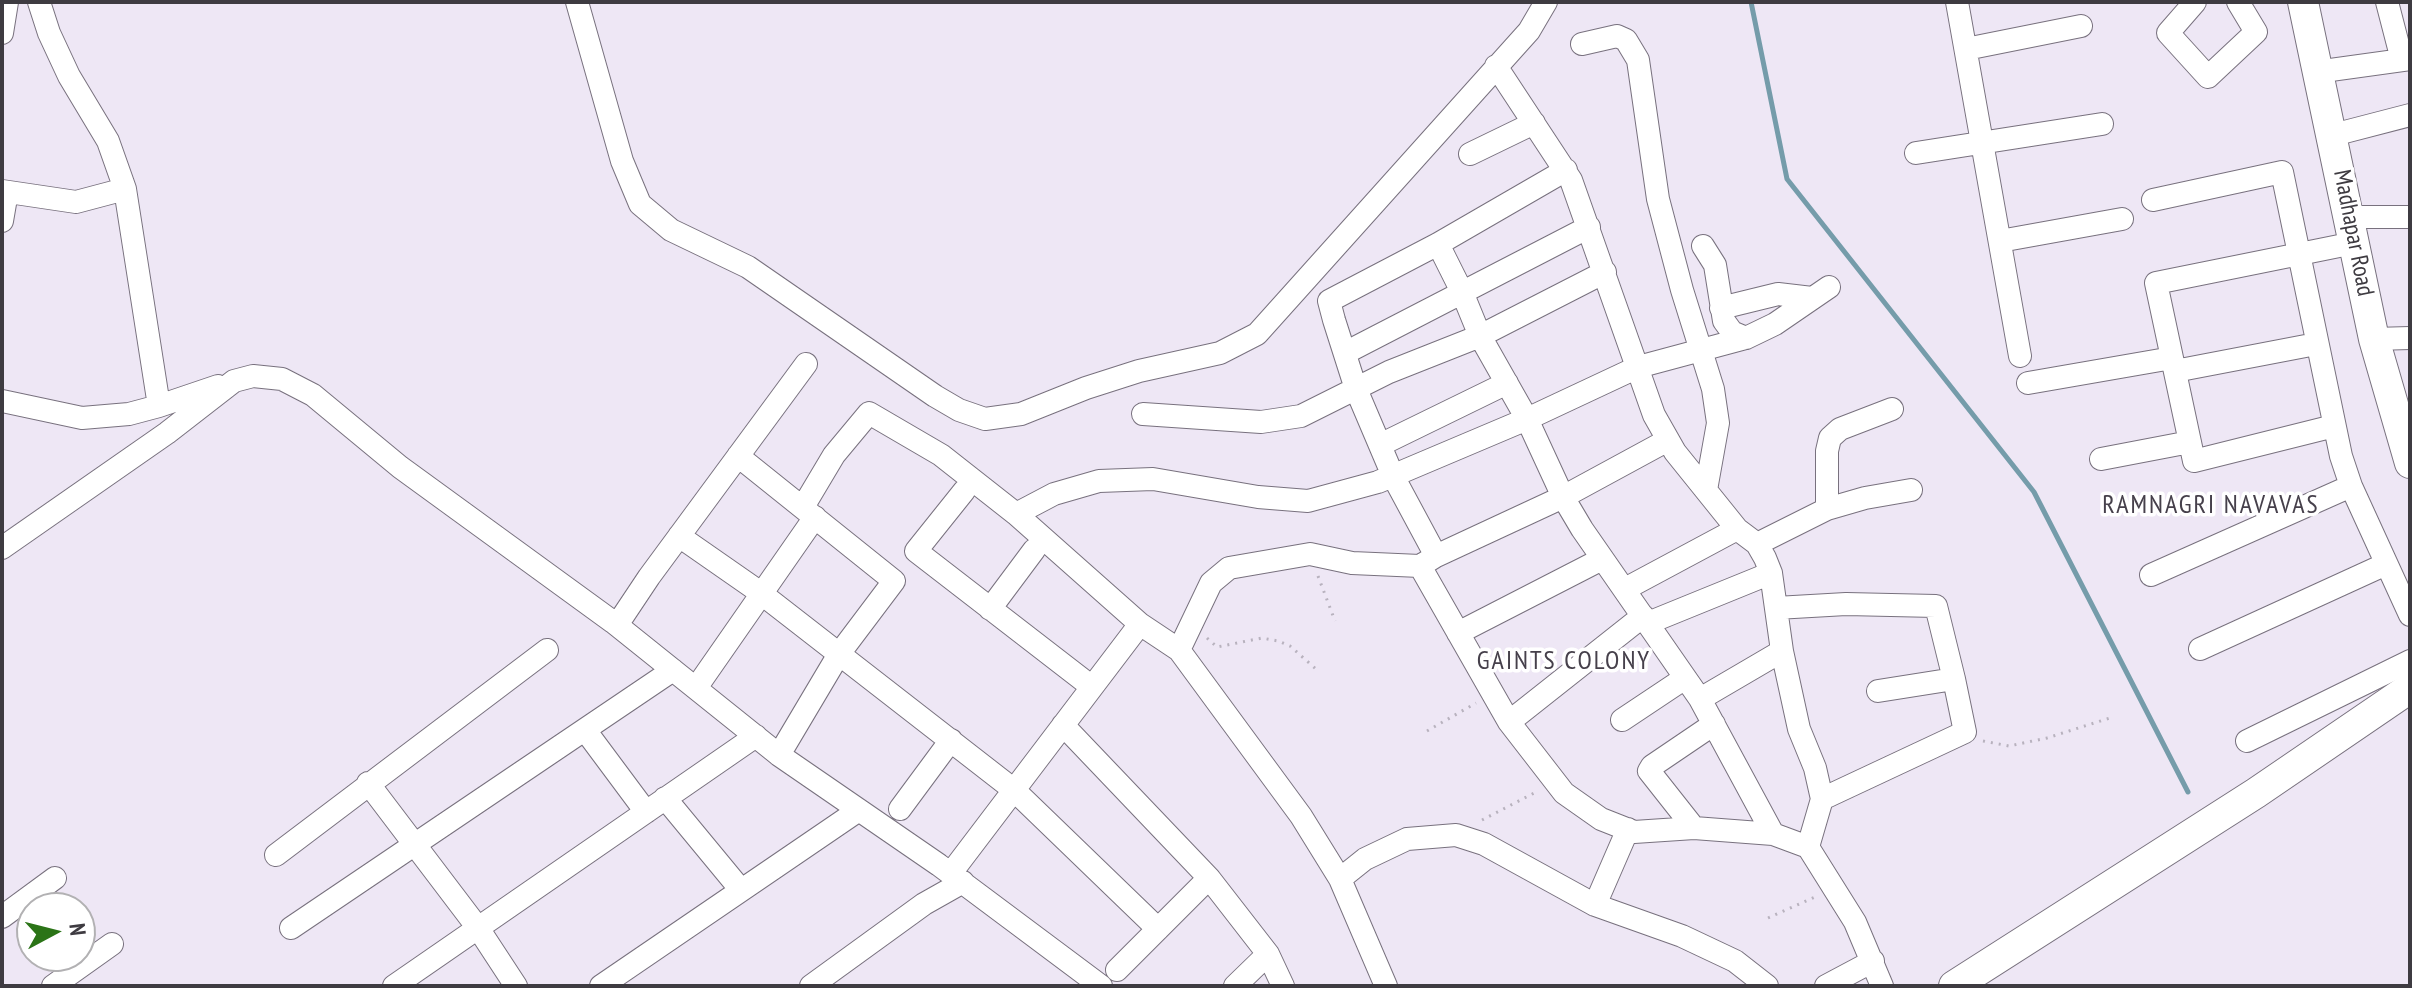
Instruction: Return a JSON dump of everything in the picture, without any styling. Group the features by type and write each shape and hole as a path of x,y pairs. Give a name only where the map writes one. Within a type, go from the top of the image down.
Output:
{"street":[{"path":"2,33 7,2"},
{"path":"39,2 69,76 108,141 125,189 159,406"},
{"path":"577,2 622,161 640,204 671,230 748,267 935,396 959,410 985,419 1021,414 1139,371 1220,353 1257,334 1529,31 1546,2"},
{"path":"1957,2 2020,356"},
{"path":"2195,2 2168,33 2208,77 2256,32 2238,2"},
{"name":"Madhapar Road","path":"2303,2 2374,339 2410,463"},
{"path":"2316,72 2406,60 2387,2"},
{"path":"1966,49 2081,26"},
{"path":"1582,44 1617,36 1626,40 1638,60 1658,199 1713,389 1718,423 1706,490"},
{"path":"1496,66 1566,170 1654,415 1668,440 1737,529 1757,544 1771,573 1782,651 1799,729 1815,768 1822,799 1808,847"},
{"path":"2333,135 2410,115"},
{"path":"1470,154 1534,123"},
{"path":"1916,153 2102,124"},
{"path":"1566,170 1438,244 1329,301 1356,389 1458,633 1509,722 1564,793 1601,819 1634,832 1694,828 1773,834 1808,847 1835,888 1873,961 1882,986"},
{"path":"2153,200 2282,172 2334,426 2351,486 2410,615"},
{"path":"2,221 4,192 76,202 125,189"},
{"path":"2334,426 2194,461 2156,283 2301,254 2352,230 2410,217"},
{"path":"2000,241 2122,219"},
{"path":"1345,353 1589,227"},
{"path":"1438,244 1480,336 1527,419 1563,497 1602,559 1700,699 1773,834"},
{"path":"1703,246 1715,265 1724,321 1732,332 1746,338"},
{"path":"1143,414 1261,422 1301,416 1389,372 1480,336 1605,272"},
{"path":"1016,514 1054,494 1099,481 1153,479 1258,497 1308,501 1393,476 1638,367 1746,338 1775,324 1821,292 1778,294 1721,308"},
{"path":"2374,339 2410,338"},
{"path":"2028,383 2316,344"},
{"path":"617,625 806,364"},
{"path":"2,401 82,418 129,414 253,376 282,379 313,395 400,467 617,625 779,755 957,878 1101,986"},
{"path":"2,548 167,433 234,381"},
{"path":"1380,445 1507,383"},
{"path":"1827,509 1827,451 1830,438 1840,429 1892,409"},
{"path":"696,688 763,595 809,512 834,455 869,413 941,455 1016,514 1140,624 1179,650 1301,816 1340,879 1386,986"},
{"path":"1179,650 1211,583 1229,568 1310,554 1352,563 1428,561 1563,497 1668,440"},
{"path":"2101,459 2190,442"},
{"path":"738,456 894,581 839,654 779,755"},
{"path":"2151,575 2351,486"},
{"path":"1757,544 1827,509 1911,490"},
{"path":"964,491 916,551 1092,687"},
{"path":"1625,589 1737,529"},
{"path":"679,536 763,595 1014,790 1158,929"},
{"path":"990,609 1034,550"},
{"path":"1458,633 1602,559"},
{"path":"2200,649 2386,564"},
{"path":"1509,722 1645,619 1771,573"},
{"path":"1776,608 1846,604 1936,606 1954,679 1965,732 1822,799"},
{"path":"811,986 957,878 1014,790 1140,624"},
{"path":"276,855 547,650"},
{"path":"1700,699 1782,651"},
{"path":"291,928 673,670"},
{"path":"1622,720 1685,678"},
{"path":"1878,691 1954,679"},
{"path":"2247,741 2409,684"},
{"path":"1954,986 2256,793 2409,684"},
{"path":"1694,828 1649,771 1714,724"},
{"path":"1063,725 1209,878 1268,954 1283,986"},
{"path":"585,730 646,812"},
{"path":"394,986 756,736"},
{"path":"900,809 951,740"},
{"path":"368,783 478,928 516,986"},
{"path":"665,798 741,890"},
{"path":"601,986 859,810"},
{"path":"1595,905 1628,829"},
{"path":"1340,879 1365,859 1407,839 1456,835 1484,844 1595,905 1695,942 1735,961 1767,986"},
{"path":"2,917 55,878"},
{"path":"1117,970 1209,878"},
{"path":"53,986 112,944"},
{"path":"1235,986 1268,954"},
{"path":"1826,986 1873,961"}],"path":[{"path":"1310,554 1335,621"},
{"path":"1193,623 1217,647 1262,638 1278,641 1290,646 1316,669"},
{"path":"1427,731 1493,694"},
{"path":"1965,732 1975,739 2009,746 2047,738 2113,717"},
{"path":"1482,820 1555,781"},
{"path":"1768,918 1835,888"}],"waterway":[{"path":"1751,2 1787,179 2034,492 2188,792"}],"district":[{"name":"RAMNAGRI NAVAVAS","path":"2211,506"},
{"name":"GAINTS COLONY","path":"1564,662"}]}
